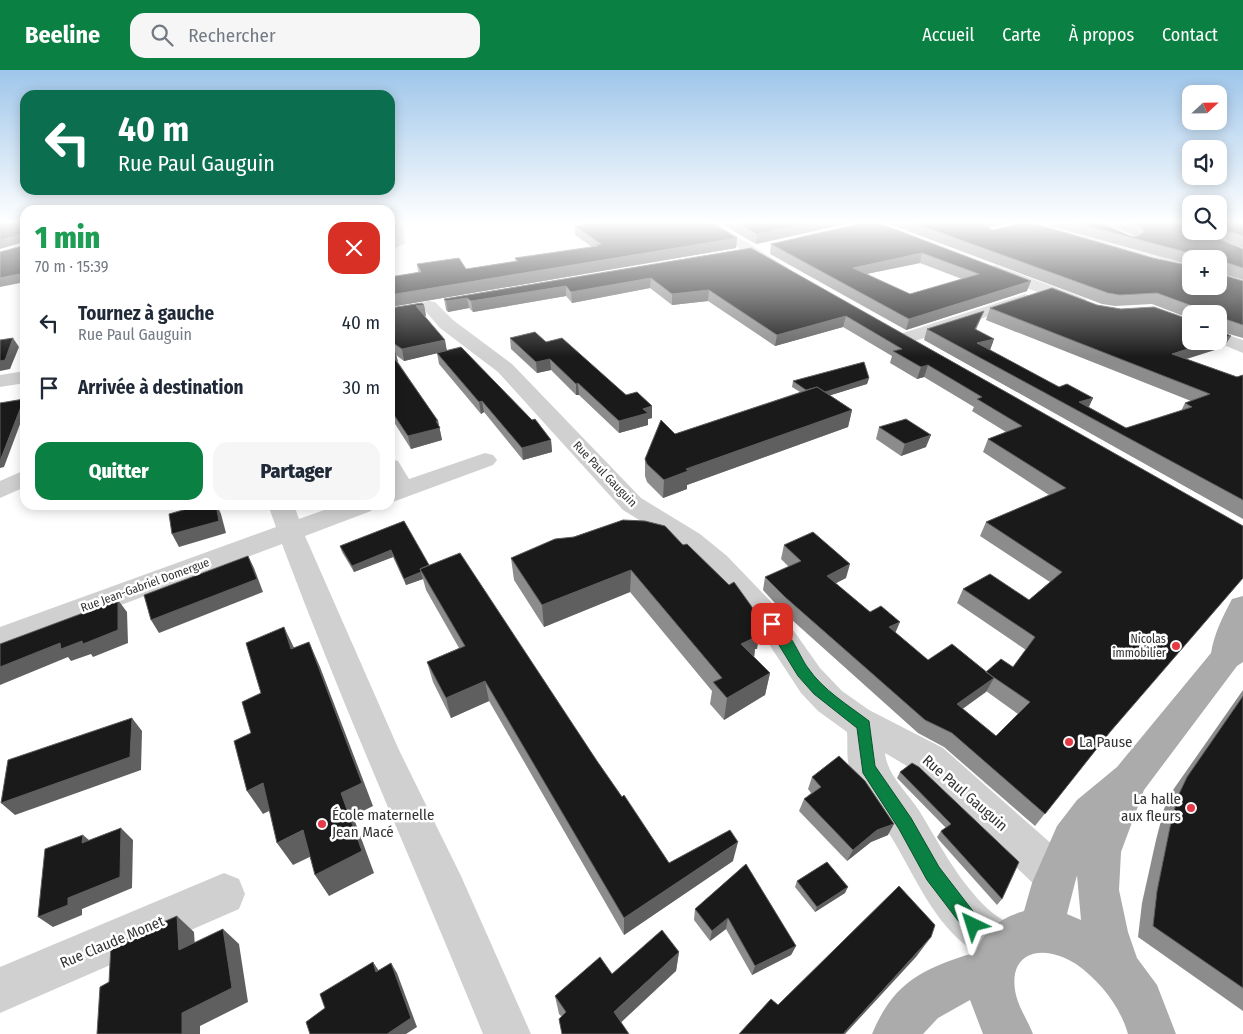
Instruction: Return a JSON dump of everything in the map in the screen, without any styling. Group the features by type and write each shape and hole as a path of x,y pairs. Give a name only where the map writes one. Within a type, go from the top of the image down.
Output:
{"main road":[{"path":"1009,1034 1000,1016 992,992 1012,949 1056,876 1071,840 1091,814 1130,779 1234,651 1229,639 1243,607"},
{"path":"1120,973 1107,936 1099,898 1099,861 1130,779"},
{"path":"896,1034 912,1010 926,996 969,977 1012,949 1061,934 1081,943 1101,956 1120,973 1137,997 1150,1023 1152,1034"}],"street":[{"path":"779,267 796,277"},
{"path":"989,267 1098,310"},
{"path":"932,353 898,334 1050,291"},
{"name":"Rue Paul Gauguin","path":"430,306 443,322 488,352 505,368 632,504 644,514 689,539 708,554 772,624 785,640 803,672 819,690 864,725 907,745 930,760 1056,876"},
{"path":"1227,341 1243,347"},
{"path":"0,381 20,378"},
{"path":"397,492 485,460"},
{"path":"0,491 20,480"},
{"name":"Rue Jean-Gabriel Domergue","path":"0,639 285,518 332,510"},
{"path":"285,518 337,649 384,758 446,892 507,1034"},
{"path":"864,725 868,768 905,824 933,874 973,925 1012,949"},
{"name":"Rue Claude Monet","path":"0,990 224,894"}],"building":[{"path":"0,267 20,267 20,274 0,278"},
{"path":"418,267 465,267 466,269 479,267 561,267 395,294 395,276 421,272"},
{"path":"637,267 785,267 1243,526 1243,578 1110,732 1045,814 952,733 925,720 785,597 765,577 801,561 784,545 813,532 850,564 827,576 870,612 881,606 900,622 889,627 928,660 952,644 986,672 1001,659 1013,667 1035,637 963,589 990,574 1029,600 1062,572 986,522 1066,488 988,439 1022,426 977,399 982,397 928,365 921,367 893,351 902,349 846,316 777,335 709,290 672,294 651,278 571,292 566,286 471,301 467,298 446,301 444,299","holes":["990,675 1030,702 996,736 957,704 994,678"]},
{"path":"813,267 858,267 853,268 910,294 979,274 960,267 994,267 1031,281 909,319"},
{"path":"1036,267 1182,267 1182,295 1227,295 1227,276 1243,281 1243,325 1227,320 1227,305 1190,305 1157,293 1120,295 1108,293"},
{"path":"1052,288 1097,305 1121,309 1154,307 1182,317 1182,350 1184,350 1172,354 1237,377 1243,375 1243,500 927,329 984,311 975,329 994,339 977,343 1059,387 1067,384 1093,398 1079,402 1126,428 1192,407 1185,403 1210,394 990,308"},
{"path":"422,303 424,305 416,306 445,340 402,349 395,344 395,307"},
{"path":"535,332 546,342 562,338 626,395 637,392 652,406 643,409 648,413 619,421 550,359 536,362 510,338"},
{"path":"13,338 5,360 0,361 0,340"},
{"path":"461,347 532,420 535,419 551,440 522,448 482,401 479,402 437,353"},
{"path":"395,359 438,421 436,421 440,428 408,436 395,416"},
{"path":"864,362 869,378 825,392 817,387 806,390 793,381"},
{"path":"817,387 852,410 686,469 688,471 664,480 647,464 645,459 661,420 675,434"},
{"path":"20,400 20,409 0,461 0,403"},
{"path":"906,419 931,435 905,444 879,427"},
{"path":"183,510 217,510 219,521 172,534 169,514"},
{"path":"623,520 645,521 665,526 683,545 687,544 729,585 734,582 752,607 761,627 753,630 758,636 741,644 770,673 727,698 713,682 722,678 631,570 542,605 511,558 555,539 574,537"},
{"path":"404,521 429,565 420,569 421,572 404,579 391,550 352,566 340,546"},
{"path":"460,553 597,761 622,797 624,795 669,863 730,830 738,842 624,918 485,681 446,698 427,662 465,646 420,569"},
{"path":"248,556 257,579 151,620 144,595"},
{"path":"118,600 118,630 83,644 82,641 61,649 60,643 0,667 0,644"},
{"path":"284,627 291,649 309,642 362,783 341,793 362,851 315,875 303,830 277,843 263,783 247,791 234,741 251,733 242,702 261,693 246,643"},
{"path":"1243,696 1243,988 1153,926 1157,891 1178,796 1187,777"},
{"path":"132,718 130,757 1,803 8,760"},
{"path":"839,756 865,781 894,824 877,830 853,850 804,799 821,787 812,777"},
{"path":"912,763 919,767 1019,862 1002,899 943,834 941,831 951,824 900,772"},
{"path":"121,828 120,877 68,898 68,905 38,917 45,849 83,835 82,843"},
{"path":"827,862 848,887 817,907 797,881"},
{"path":"746,864 796,946 755,966 728,918 712,931 695,909"},
{"path":"899,886 935,925 931,937 843,1034 739,1034 771,999 778,1005"},
{"path":"177,916 179,950 223,929 232,988 182,1013 182,1034 97,1034 100,987 109,982 111,945"},
{"path":"662,930 679,952 614,1012 629,1034 562,1034 559,1019 566,1012 555,996 600,957 612,974"},
{"path":"373,962 376,972 391,963 411,1018 387,1034 310,1034 306,1022 325,1008 320,994"}],"place":[{"name":"Nicolas immobilier","path":"1176,646"},
{"name":"La Pause","path":"1069,742"},
{"name":"La halle aux fleurs","path":"1191,808"},
{"name":"École maternelle Jean Macé","path":"322,824"}],"route":[{"path":"772,624 785,640 803,672 819,690 837,707 864,725 868,768 874,780 905,824 933,874 952,901 973,925"}]}
